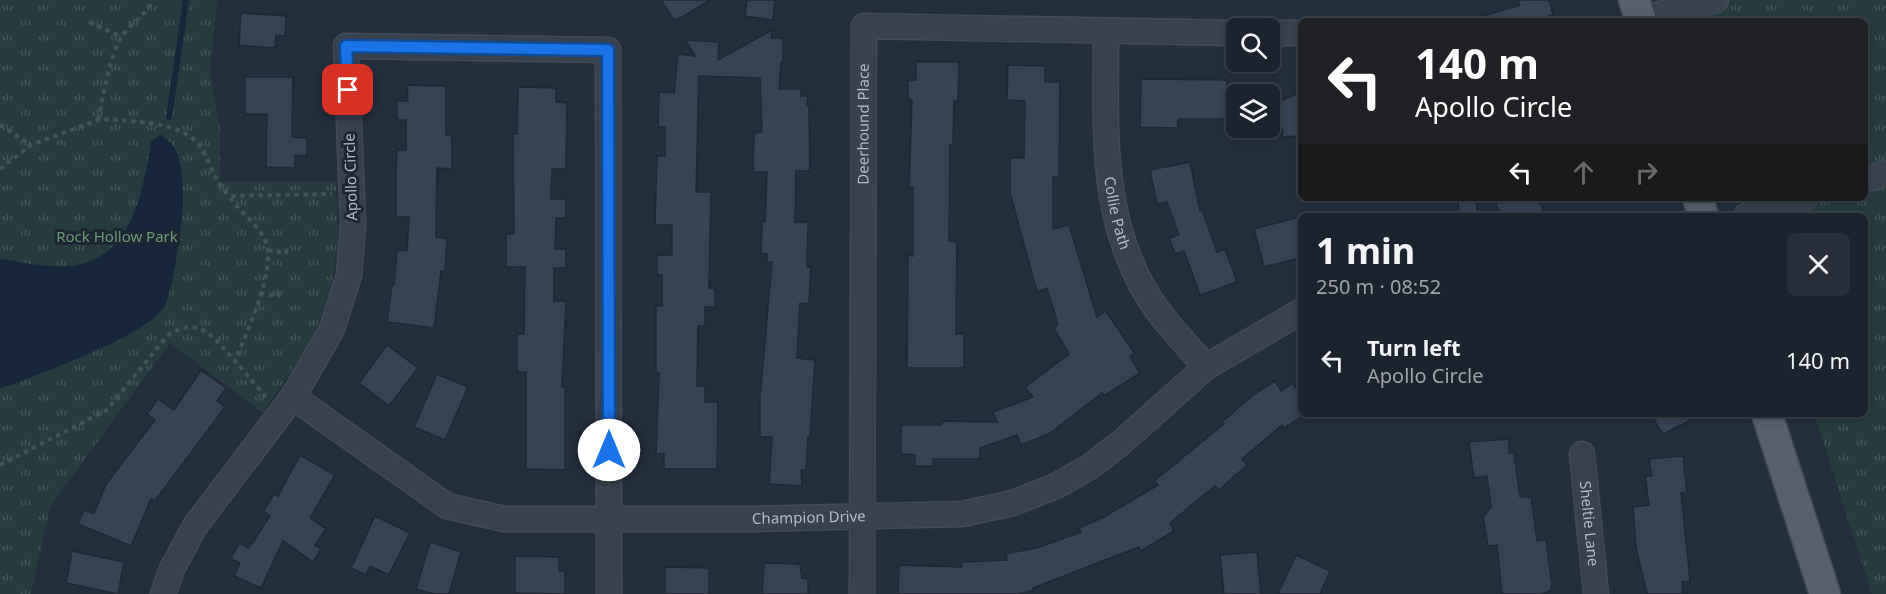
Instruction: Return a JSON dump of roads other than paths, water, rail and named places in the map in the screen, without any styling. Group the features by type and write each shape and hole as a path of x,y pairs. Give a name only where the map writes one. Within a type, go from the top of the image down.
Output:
{"main road":[{"path":"1768,417 1825,594"}],"street":[{"path":"1638,13 1716,0"},
{"name":"Deerhound Place","path":"862,594 864,26 1226,33"},
{"name":"Collie Path","path":"1106,32 1106,135 1115,216 1127,256 1141,285 1162,316 1206,367"},
{"path":"1280,33 1298,33"},
{"name":"Apollo Circle","path":"163,594 172,568 195,526 292,397 332,329 349,275 353,224 346,46 608,50 609,594"},
{"path":"1868,179 1886,173"},
{"path":"1756,213 1795,201"},
{"name":"Champion Drive","path":"292,397 447,506 504,519 609,520 962,514 1013,503 1056,486 1091,466 1124,441 1206,367 1298,313"},
{"name":"Sheltie Lane","path":"1582,454 1596,594"}],"water":[{"path":"160,135 173,146 177,153 183,195 177,252 171,286 164,307 154,318 138,329 96,351 0,388 0,259 69,266 90,261 107,251 121,237 131,221 144,181 151,142"}],"waterway":[{"path":"169,117 186,0"}],"park label":[{"name":"Rock Hollow Park","path":"117,237"}]}
